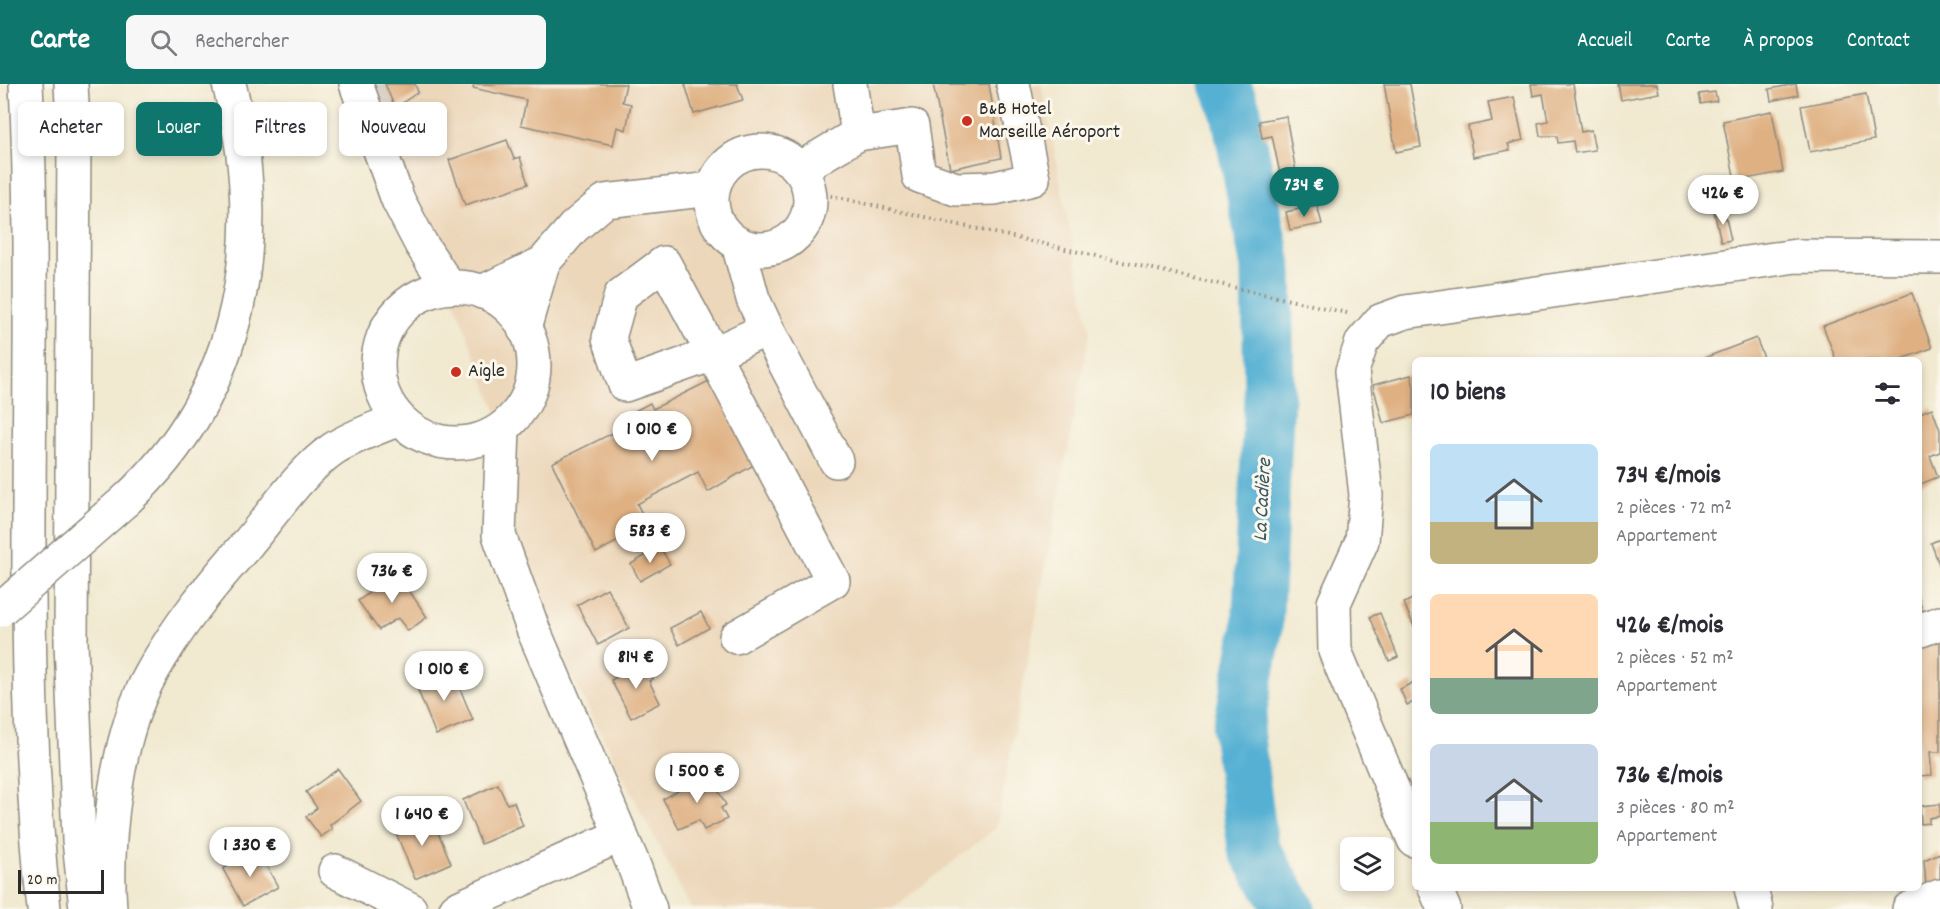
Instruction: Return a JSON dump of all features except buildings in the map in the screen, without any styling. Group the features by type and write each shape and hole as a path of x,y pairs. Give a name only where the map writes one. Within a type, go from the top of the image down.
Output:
{"main road":[{"path":"26,84 30,664 39,861 44,909"},
{"path":"71,84 74,141 71,642 78,840 86,909"},
{"path":"0,610 126,500 163,461 195,415 213,381 231,332 241,287 249,231 246,171 229,84"},
{"path":"356,84 398,200 420,244 449,287"},
{"path":"850,84 858,134"},
{"path":"804,179 858,134 912,126 919,176 956,189 995,188 1033,179 1013,84"},
{"path":"757,150 773,152 788,158 804,179 810,199 808,216 800,231 787,242 771,248 754,249 738,244 724,233 715,220 711,205 712,189 718,174 728,162 742,153 757,150"},
{"path":"482,292 543,263 574,227 605,201 712,189"},
{"path":"738,244 753,299 836,460"},
{"path":"1412,830 1407,804 1335,651 1334,603 1362,541 1366,495 1352,371 1362,342 1380,321 1405,312 1796,256 1940,257"},
{"path":"524,328 543,263"},
{"path":"449,287 482,292 498,298 517,315 530,337 535,362 532,387 521,410 503,429 472,442 461,444 438,442 417,434 399,419 387,401 380,380 378,359 383,337 394,318 409,303 428,292 449,287"},
{"path":"736,637 833,581 713,354 767,329"},
{"path":"110,909 111,828 118,780 132,721 150,676 206,592 320,459 356,437 399,419"},
{"path":"503,429 499,535 533,629 634,866 650,909"},
{"path":"1922,630 1940,623"},
{"path":"456,909 621,835"},
{"path":"634,866 656,909"},
{"path":"335,871 410,909"},
{"path":"1436,891 1444,909"},
{"path":"1752,891 1756,909"}],"path":[{"path":"804,179 1234,287 1380,321"}],"shaded area":[{"path":"356,84 416,84 399,102 362,102"},
{"path":"416,84 1041,84 1090,331 996,828 892,909 691,909 499,535 503,429 449,287 384,156 447,156 447,102 399,102"}],"waterway":[{"name":"La Cadière","path":"1225,84 1236,112 1267,271 1269,398 1257,630 1238,730 1253,848 1290,909"}],"place":[{"name":"B&B Hotel Marseille Aéroport","path":"967,121"},
{"name":"Aigle","path":"456,372"}]}
